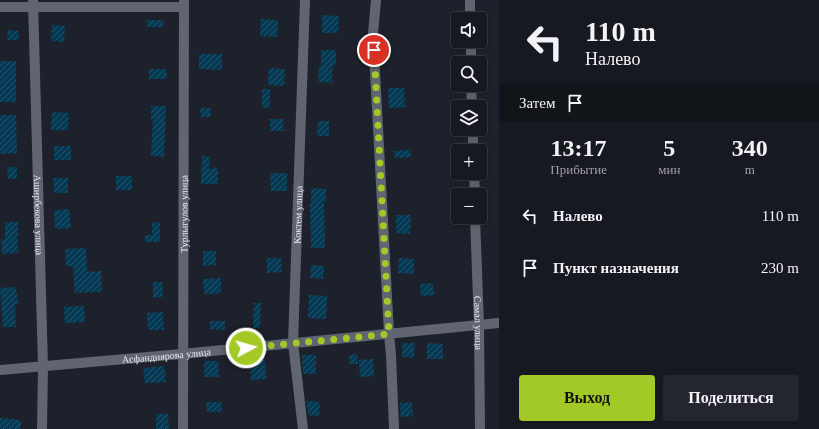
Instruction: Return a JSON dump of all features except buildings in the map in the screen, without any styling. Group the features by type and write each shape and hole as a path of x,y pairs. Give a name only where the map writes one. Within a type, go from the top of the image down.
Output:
{"street":[{"name":"Коктем улица","path":"303,429 293,343 305,0"},
{"path":"376,0 374,34 394,429"},
{"path":"470,0 470,12"},
{"path":"0,6 33,3 184,4"},
{"name":"Аширбекова улица","path":"33,3 43,367 42,429"},
{"name":"Турлыгулов улица","path":"183,429 184,4"},
{"name":"Самал улица","path":"475,224 479,325 480,429"},
{"name":"Асфандиярова улица","path":"0,370 494,324"}],"route":[{"path":"246,348 389,334 374,50"}]}
